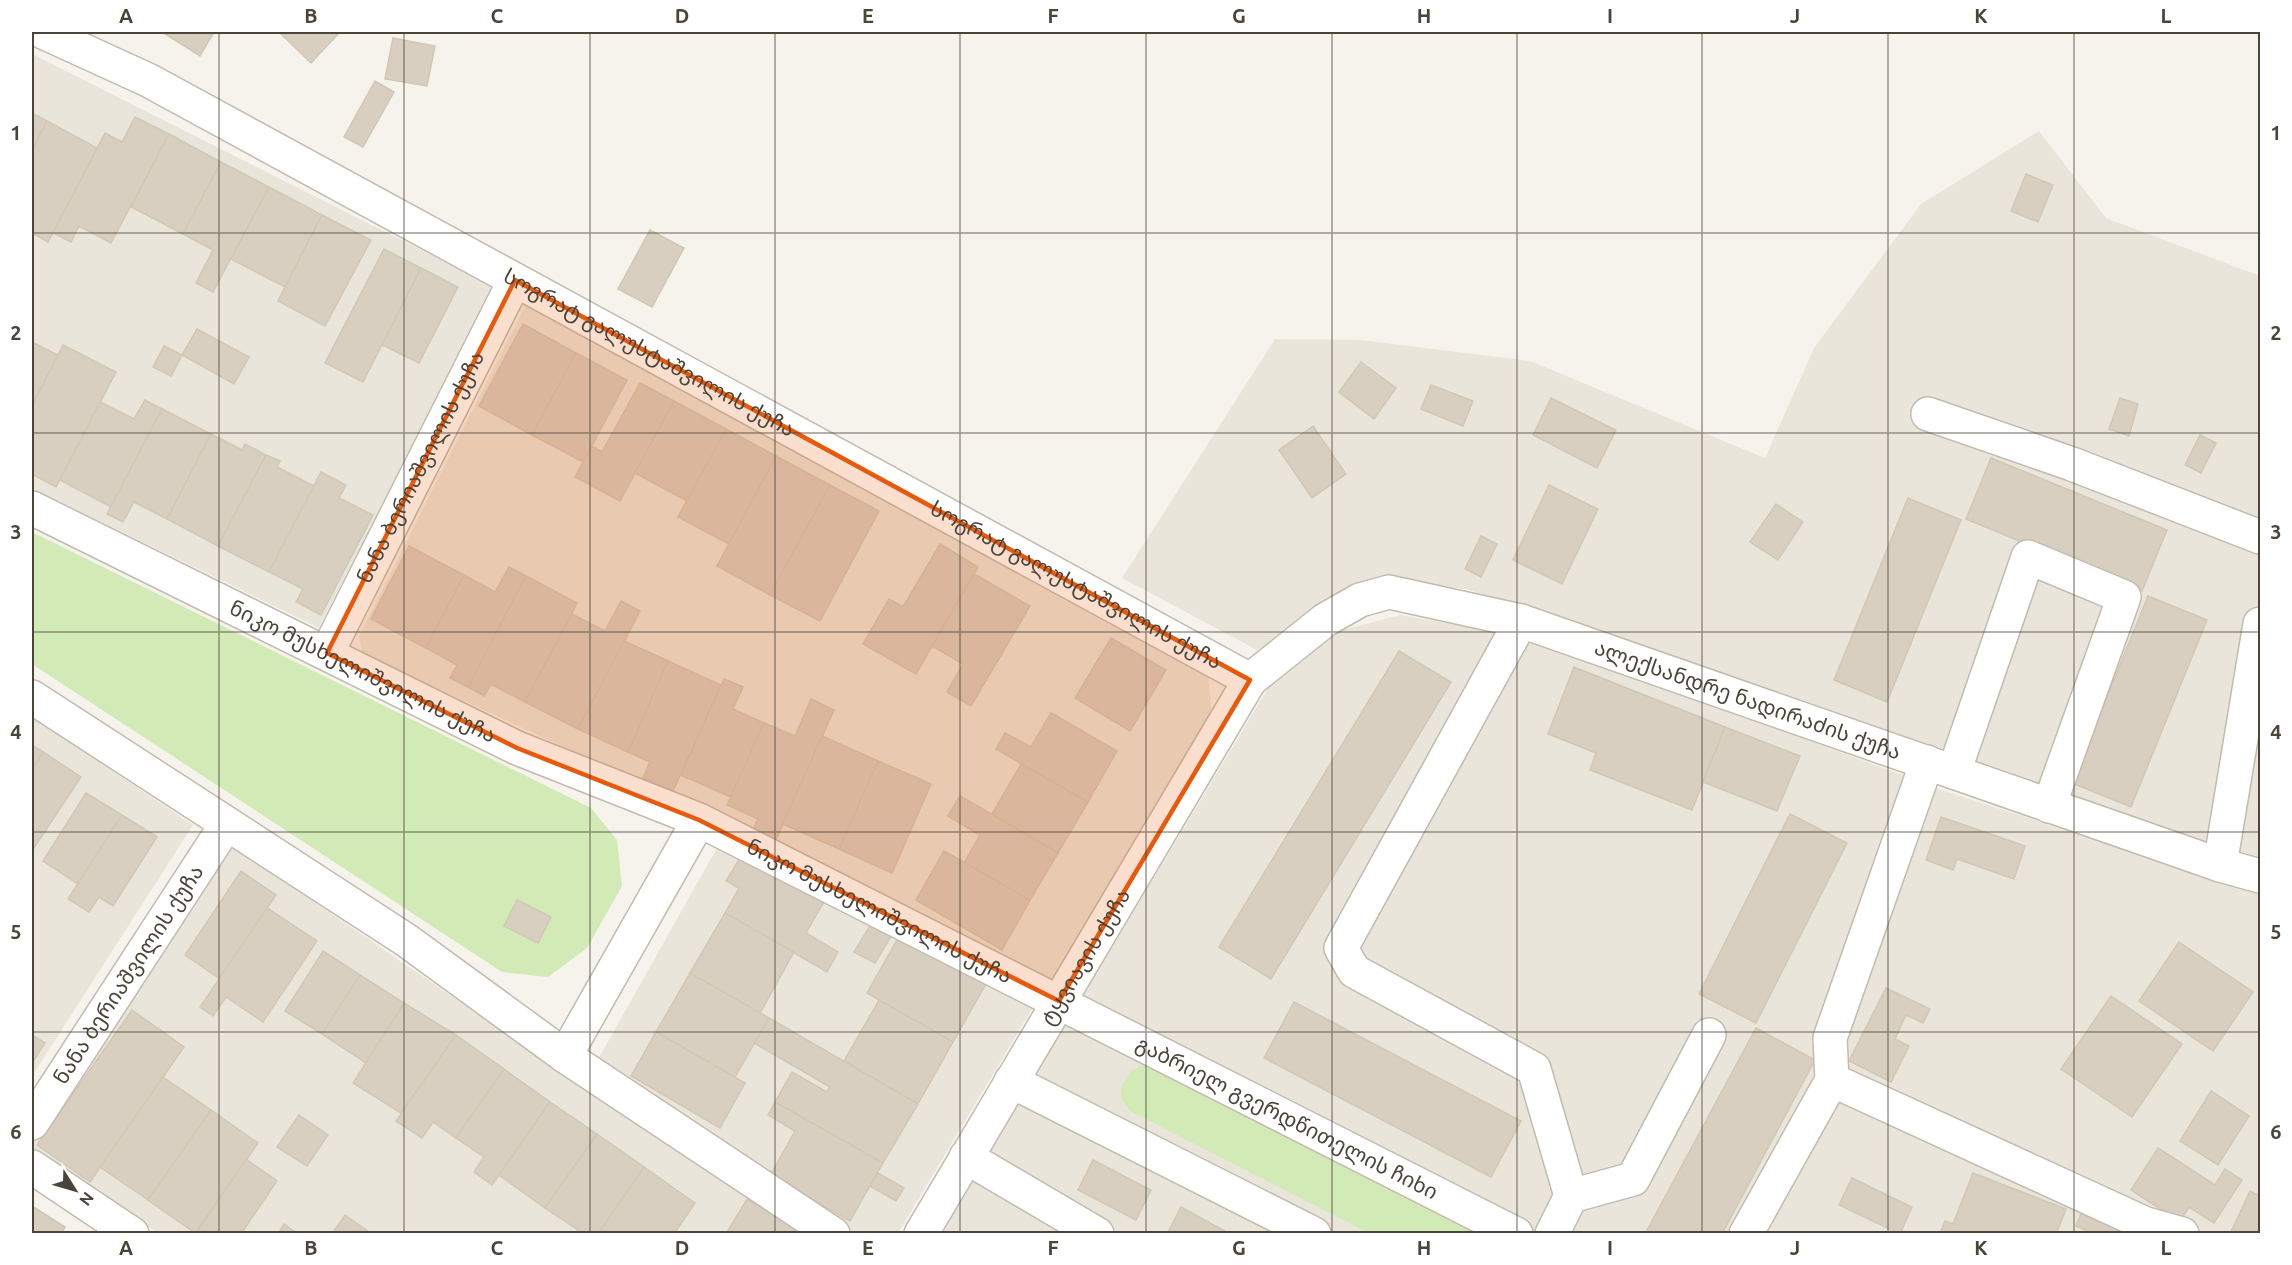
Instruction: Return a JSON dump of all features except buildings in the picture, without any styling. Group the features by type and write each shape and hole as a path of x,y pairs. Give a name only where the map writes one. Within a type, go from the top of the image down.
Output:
{"street":[{"name":"სოგრატ გალუსტაშვილის ქუჩა","path":"43,32 148,80 1250,680"},
{"name":"ნანა ბერიაშვილის ქუჩა","path":"327,653 514,280"},
{"path":"1928,414 2072,465 2260,537"},
{"name":"ნიკო მუსხელიშვილის ქუჩა","path":"32,508 517,748 699,820 1059,1001"},
{"path":"1746,1233 1832,1080 1830,1038 2028,557 2124,597 2049,806"},
{"name":"ალექსანდრე ნადირაძის ქუჩა","path":"1250,680 1325,620 1360,600 1389,592 1521,621 2049,806 2220,865 2260,876"},
{"path":"1521,621 1341,948 1354,971 1534,1069 1571,1196 1552,1233"},
{"path":"2220,865 2260,624"},
{"name":"ტყვიავის ქუჩა","path":"921,1233 1250,680"},
{"path":"32,697 406,940 565,1056 833,1233"},
{"path":"565,1056 699,820"},
{"name":"ნანა ბერიაშვილის ქუჩა","path":"32,1123 226,825"},
{"name":"გაბრიელ გვერდწითელის ჩიხი","path":"1059,1001 1516,1233"},
{"path":"1571,1196 1633,1179 1709,1035"},
{"path":"1832,1080 2144,1229 2182,1233"},
{"path":"1011,1081 1314,1233"},
{"path":"966,1157 1097,1233"},
{"path":"32,1167 132,1233"}],"highlighted area":[{"path":"515,280 1250,680 1059,1001 699,820 517,748 327,653"}],"shaded area":[{"path":"32,54 493,286 319,628 32,488"},
{"path":"2039,131 2106,218 2260,276 2260,867 1759,685 1466,589 1379,577 1257,650 1122,578 1275,339 1361,340 1530,361 1765,458 1814,348 1921,204"},
{"path":"527,302 1208,674 1212,718 1051,982 717,818 363,654 359,636"},
{"path":"1400,615 1529,637 1948,792 2260,894 2260,1233 939,1234 1270,685 1324,635"},
{"path":"32,717 193,825 32,1076"},
{"path":"722,839 1039,997 898,1233 856,1233 596,1063"},
{"path":"232,845 531,1051 817,1233 158,1233 32,1150 32,1135"}],"green space":[{"path":"32,532 591,808 617,840 622,886 587,948 548,977 502,972 32,664"},
{"path":"1155,1065 1481,1233 1369,1233 1130,1111 1121,1099 1121,1087 1130,1072 1140,1066"}]}
